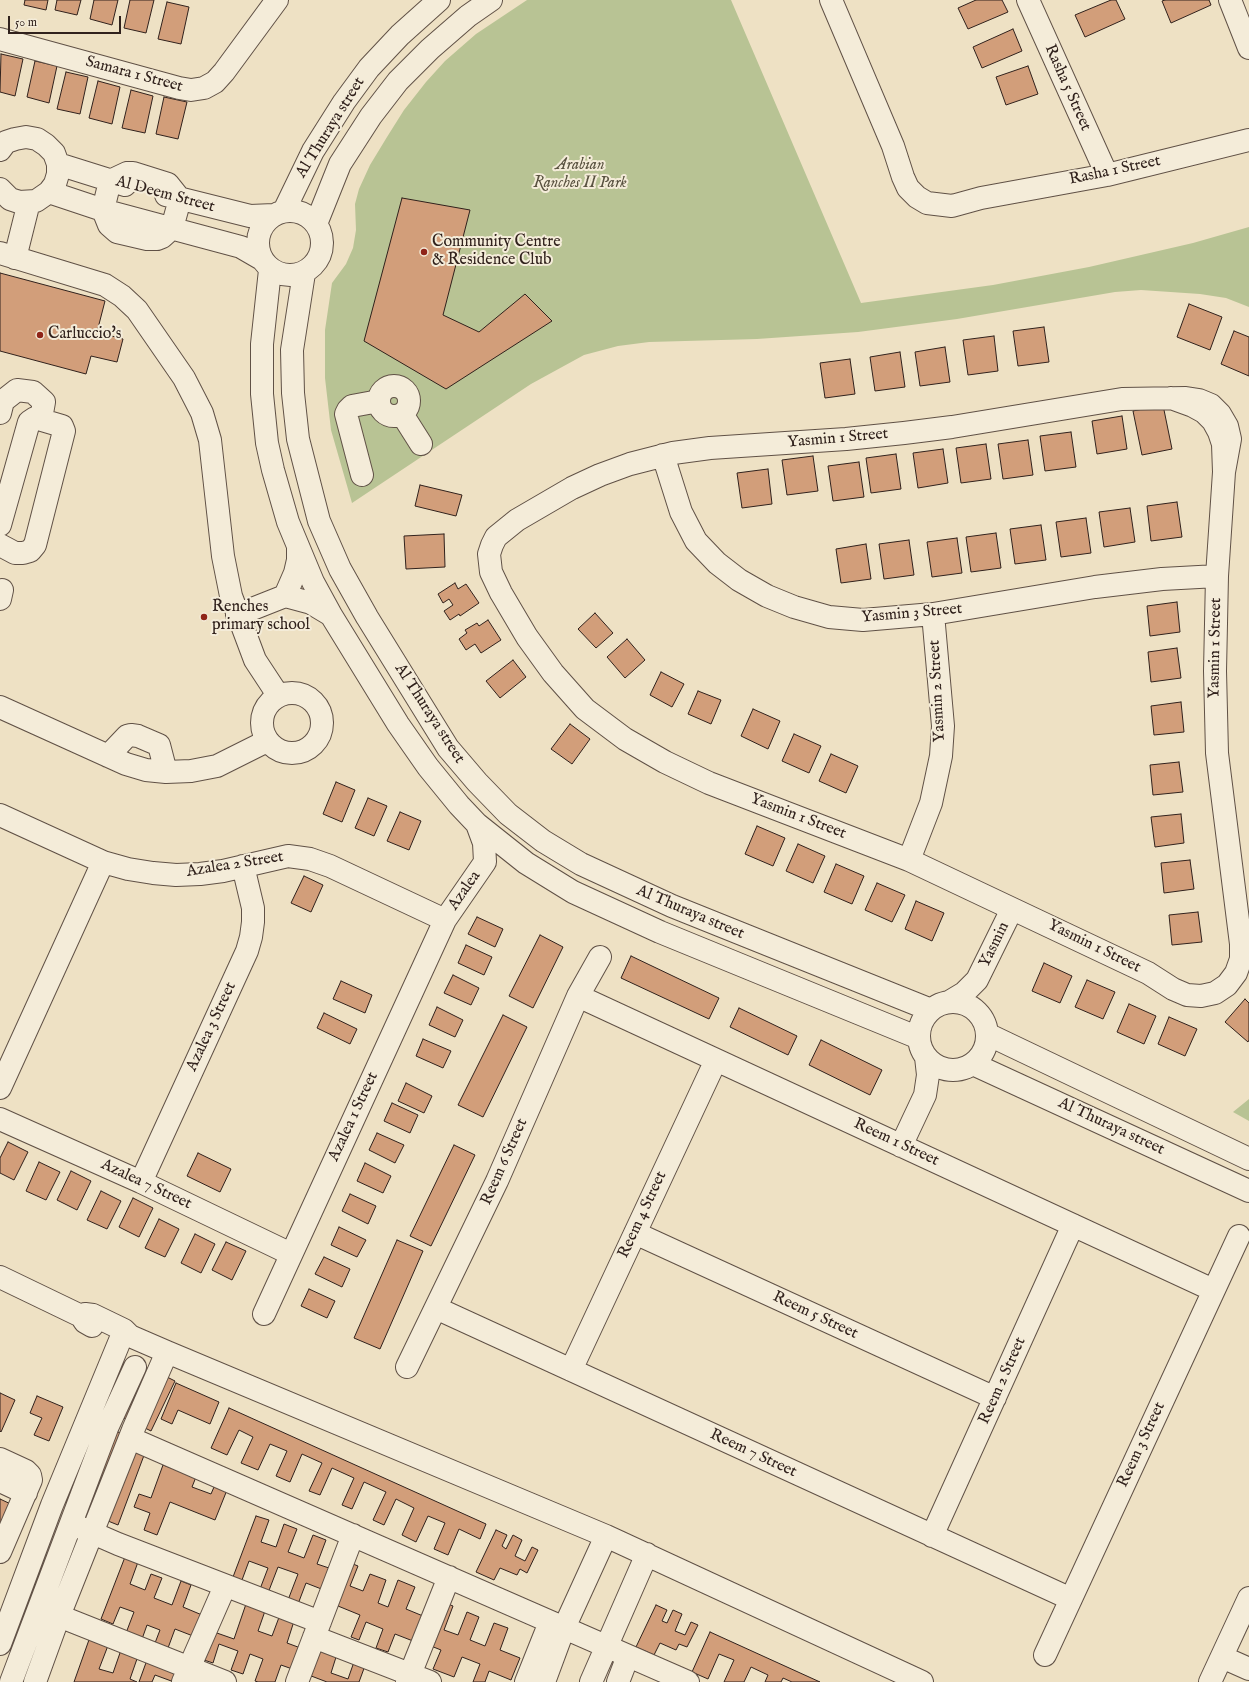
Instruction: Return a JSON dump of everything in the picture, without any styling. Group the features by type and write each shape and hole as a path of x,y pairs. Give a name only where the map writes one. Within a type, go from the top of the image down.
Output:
{"street":[{"name":"Samara 1 Street","path":"0,39 191,90 204,88 216,82 277,0"},
{"name":"Al Thuraya street","path":"279,213 313,151 344,102 374,62 400,35 439,0"},
{"name":"Al Thuraya street","path":"316,224 340,164 371,116 398,81 430,49 468,16 491,0"},
{"name":"Rasha 1 Street","path":"825,0 842,29"},
{"name":"Rasha 1 Street","path":"831,0 842,29 893,146 908,188 916,197 927,203 939,206 952,206 981,198 1107,175 1249,140"},
{"name":"Rasha 5 Street","path":"1028,0 1107,175"},
{"path":"1230,0 1249,48"},
{"path":"1,195 19,202 29,202 43,198 55,184 58,174 58,164 54,154 46,145 37,139 26,137 2,145"},
{"name":"Al Deem Street","path":"58,164 250,216 279,213"},
{"path":"105,215 114,179"},
{"name":"Al Deem Street","path":"49,192 105,215 241,247 265,264"},
{"path":"169,231 178,196"},
{"path":"29,202 7,256 105,285 122,296 137,310 184,378 202,413 210,440 223,556 230,589 237,615 255,660 278,696"},
{"path":"293,211 302,213 316,224 321,234 322,245 320,256 313,266 304,273 293,276 281,275 265,264 257,248 257,238 260,229 266,220 279,213 293,211"},
{"name":"Al Thuraya street","path":"265,264 262,394 267,443 288,522 313,582 331,615 398,724 428,767 459,805 477,824 526,863 573,892 922,1048"},
{"name":"Al Thuraya street","path":"304,273 292,350 293,394 298,439 319,521 340,570 367,617 448,748 477,782 508,814 543,841 581,864 672,906 940,1006"},
{"path":"0,413 3,401 17,390 33,392 44,402 41,420"},
{"name":"Yasmin 1 Street","path":"1128,398 1186,398 1199,400 1211,405 1220,414 1227,426 1230,439 1229,452 1224,472 1217,576 1215,671 1216,753 1237,920 1231,950 1224,966 1213,977 1197,983 1181,983 1148,973 909,860 710,784 664,762 624,740 585,709 553,673 527,637 501,593 487,579 481,570 479,559 480,548 485,538 493,530 518,520 544,503 593,478 630,464 662,455 710,448 904,434 1128,398"},
{"path":"362,475 346,414 352,406 379,401 380,406 386,414 397,416 402,414 421,444"},
{"path":"0,525 29,422 35,418 62,426 64,432 35,545 30,551 23,554 16,553 0,545"},
{"name":"Yasmin 3 Street","path":"662,455 682,512 696,541 717,563 739,580 767,596 794,607 829,616 863,620 933,614 1095,587 1162,579 1217,576"},
{"path":"237,615 285,596 295,573 298,560 298,546"},
{"name":"Al Thuraya street","path":"285,596 311,603 331,615"},
{"name":"Yasmin 2 Street","path":"909,860 931,803 941,756 943,726 933,614"},
{"path":"290,692 303,694 313,701 320,711 323,724 320,736 312,746 301,752 289,753 277,749 268,741 262,729 262,715 268,704 278,696 290,692"},
{"path":"0,708 126,764 146,770 166,772 192,771 216,766 268,741"},
{"path":"108,756 127,736 138,736 158,745 161,749 166,772"},
{"name":"Azalea 2 Street","path":"0,815 103,862 128,869 176,875 200,874 288,856 310,859 330,866 445,920"},
{"name":"Azalea","path":"445,920 485,862 484,843 477,824"},
{"name":"Azalea","path":"485,862 506,860 526,863"},
{"path":"0,1088 103,862"},
{"name":"Azalea 3 Street","path":"141,1182 247,951 251,937 253,908 243,866"},
{"name":"Yasmin","path":"940,1006 964,993 977,980 1012,909"},
{"name":"Azalea 1 Street","path":"264,1314 445,920"},
{"name":"Reem 6 Street","path":"407,1366 498,1181 578,996 600,957"},
{"name":"Yasmin","path":"977,980 976,999 984,1025"},
{"name":"Reem 1 Street","path":"578,996 1213,1290"},
{"path":"901,1146 925,1095 928,1075 922,1048 920,1028 924,1018 940,1006 958,1002 967,1005 974,1010 984,1025 986,1045 981,1056 965,1067 940,1080 925,1095"},
{"name":"Al Thuraya street","path":"984,1025 1249,1159"},
{"path":"922,1048 935,1065 946,1070 965,1067"},
{"name":"Reem 4 Street","path":"571,1370 716,1060"},
{"name":"Al Thuraya street","path":"965,1067 1249,1191"},
{"name":"Azalea 7 Street","path":"0,1119 141,1182 291,1254"},
{"name":"Reem 2 Street","path":"932,1536 1073,1225"},
{"name":"Reem 5 Street","path":"635,1233 995,1398"},
{"name":"Reem 3 Street","path":"1045,1655 1238,1236"},
{"path":"0,1277 81,1316 85,1314 93,1315 124,1330 126,1337 52,1505 0,1644"},
{"name":"Reem 7 Street","path":"436,1308 1071,1600"},
{"path":"126,1337 167,1352 606,1536 922,1682"},
{"path":"34,1682 92,1532 167,1352"},
{"path":"11,1682 107,1428 135,1367"},
{"path":"130,1438 688,1682"},
{"path":"0,1459 26,1471 30,1475 31,1480 0,1552"},
{"path":"0,1481 26,1493"},
{"path":"70,1524 225,1586 416,1679 449,1577"},
{"path":"297,1682 353,1535"},
{"path":"526,1682 606,1536"},
{"path":"591,1682 605,1646 647,1554"},
{"path":"186,1675 225,1586"},
{"path":"1210,1682 1249,1598"},
{"path":"59,1616 186,1675 225,1682"},
{"path":"544,1682 557,1625"},
{"path":"618,1682 628,1656"},
{"path":"1222,1656 1249,1669"}],"green space":[{"name":"Arabian Ranches II Park","path":"527,0 731,0 861,303 993,285 1089,267 1193,243 1249,227 1249,307 1226,298 1200,294 1141,290 1115,292 957,319 858,332 757,339 649,342 618,346 584,355 531,384 352,503 331,430 325,378 325,330 332,283 346,264 353,248 356,230 355,204 359,189 370,165 387,137 404,110 426,82 445,61 476,34"},
{"path":"1249,1099 1249,1121 1233,1112"}],"building":[{"path":"25,0 48,0 46,10 24,5"},
{"path":"57,0 81,0 77,15 55,10"},
{"path":"94,0 118,0 112,25 90,19"},
{"path":"130,0 154,0 146,33 124,28"},
{"path":"976,0 1002,0 1008,12 968,29 958,8"},
{"path":"1111,0 1116,0 1125,19 1085,37 1075,15"},
{"path":"1209,0 1211,5 1171,23 1162,1"},
{"path":"167,2 189,7 181,44 158,39"},
{"path":"1013,29 1022,51 982,68 973,47"},
{"path":"1,54 23,59 15,96 0,92"},
{"path":"35,61 57,66 49,103 27,97"},
{"path":"1028,66 1038,94 1006,105 996,77"},
{"path":"66,72 88,77 80,114 57,109"},
{"path":"98,81 120,87 112,124 89,118"},
{"path":"131,90 153,96 145,133 122,128"},
{"path":"164,97 187,102 178,139 156,134"},
{"name":"Community Centre & Residence Club","path":"402,198 470,210 443,315 479,332 525,294 552,321 446,389 364,341"},
{"path":"0,273 105,301 97,332 123,339 117,362 91,356 86,374 0,351"},
{"path":"1189,304 1222,317 1210,350 1177,337"},
{"path":"1044,327 1049,362 1018,366 1013,331"},
{"path":"1234,331 1249,337 1249,376 1221,364"},
{"path":"994,336 998,371 968,375 963,340"},
{"path":"945,347 950,382 920,386 915,352"},
{"path":"900,352 905,387 875,391 870,357"},
{"path":"850,359 855,394 825,398 820,363"},
{"path":"1163,405 1172,449 1142,455 1133,411"},
{"path":"1122,416 1127,449 1097,454 1092,421"},
{"path":"1071,432 1076,467 1045,471 1040,436"},
{"path":"1028,440 1033,475 1003,479 998,444"},
{"path":"986,444 991,479 961,483 956,448"},
{"path":"943,449 948,483 918,488 913,453"},
{"path":"896,454 901,489 871,493 866,458"},
{"path":"813,456 818,491 787,495 782,460"},
{"path":"859,462 864,497 833,501 828,466"},
{"path":"768,469 772,504 742,508 737,473"},
{"path":"420,485 462,495 456,516 415,506"},
{"path":"1177,502 1182,537 1151,541 1147,506"},
{"path":"1130,508 1135,542 1104,547 1099,512"},
{"path":"1086,518 1091,553 1061,557 1056,522"},
{"path":"1041,525 1046,560 1015,564 1010,529"},
{"path":"996,533 1001,568 971,572 966,537"},
{"path":"444,534 445,567 406,569 404,536"},
{"path":"957,538 962,573 932,577 927,542"},
{"path":"909,540 914,575 884,579 879,544"},
{"path":"866,544 871,579 841,583 836,549"},
{"path":"455,583 458,589 466,584 479,603 460,616 459,614 450,620 444,611 453,605 449,599 443,603 438,594"},
{"path":"1177,602 1180,632 1150,636 1147,606"},
{"path":"595,613 613,633 596,648 578,629"},
{"path":"488,620 501,640 481,653 475,644 466,650 459,639 467,633 465,630 477,623 479,626"},
{"path":"627,639 645,660 625,678 607,657"},
{"path":"1177,648 1181,678 1151,682 1148,652"},
{"path":"513,660 526,677 500,698 486,681"},
{"path":"661,672 684,684 672,707 650,695"},
{"path":"698,691 721,700 711,724 688,714"},
{"path":"1181,702 1184,732 1154,735 1151,706"},
{"path":"753,709 780,721 768,749 741,736"},
{"path":"570,724 590,739 572,764 551,749"},
{"path":"794,734 821,746 809,773 782,761"},
{"path":"831,754 858,766 846,793 819,781"},
{"path":"1179,762 1183,792 1153,795 1150,765"},
{"path":"336,782 355,790 342,822 323,814"},
{"path":"368,798 387,806 374,836 355,828"},
{"path":"400,812 421,821 409,850 387,841"},
{"path":"1181,814 1184,843 1155,847 1151,817"},
{"path":"757,826 785,838 773,866 745,854"},
{"path":"798,844 825,856 813,883 786,871"},
{"path":"1190,860 1194,889 1164,893 1161,863"},
{"path":"836,864 864,876 852,904 824,892"},
{"path":"304,876 323,885 311,912 291,903"},
{"path":"877,883 905,895 892,922 865,910"},
{"path":"916,901 944,913 932,941 905,929"},
{"path":"1198,912 1202,942 1172,945 1169,915"},
{"path":"477,917 503,929 495,947 468,934"},
{"path":"540,935 563,947 533,1008 509,996"},
{"path":"466,945 492,957 484,975 458,963"},
{"path":"631,956 719,998 709,1019 621,978"},
{"path":"1044,963 1072,976 1060,1003 1032,991"},
{"path":"453,975 479,988 471,1005 444,993"},
{"path":"1087,980 1115,992 1103,1019 1075,1007"},
{"path":"341,981 372,995 365,1013 333,999"},
{"path":"1245,999 1249,1003 1248,1042 1225,1022"},
{"path":"1129,1004 1156,1016 1144,1044 1117,1032"},
{"path":"437,1007 463,1020 455,1037 429,1025"},
{"path":"739,1008 797,1036 788,1055 730,1027"},
{"path":"324,1013 357,1029 350,1044 317,1028"},
{"path":"503,1015 527,1027 483,1117 458,1105"},
{"path":"1169,1017 1197,1029 1185,1056 1158,1044"},
{"path":"423,1039 451,1051 443,1068 416,1056"},
{"path":"821,1040 882,1070 870,1095 809,1065"},
{"path":"406,1083 432,1096 424,1113 398,1101"},
{"path":"392,1103 418,1115 410,1133 384,1121"},
{"path":"377,1133 404,1145 395,1163 369,1150"},
{"path":"8,1142 28,1152 14,1180 0,1173 0,1158"},
{"path":"454,1145 475,1155 431,1246 410,1236"},
{"path":"198,1153 231,1169 220,1192 187,1176"},
{"path":"39,1162 60,1172 46,1200 26,1191"},
{"path":"365,1163 391,1176 383,1193 357,1181"},
{"path":"71,1171 91,1181 77,1210 57,1200"},
{"path":"101,1191 121,1201 107,1229 87,1220"},
{"path":"350,1194 376,1206 368,1224 342,1211"},
{"path":"133,1198 153,1208 139,1237 119,1227"},
{"path":"159,1219 179,1229 165,1257 145,1248"},
{"path":"339,1227 366,1240 357,1257 331,1245"},
{"path":"195,1234 215,1244 201,1273 181,1263"},
{"path":"397,1240 423,1251 380,1349 354,1338"},
{"path":"226,1242 246,1251 232,1280 212,1270"},
{"path":"324,1257 350,1269 342,1287 315,1274"},
{"path":"309,1289 335,1301 327,1318 301,1306"},
{"path":"141,1365 151,1370 128,1420 118,1416"},
{"path":"165,1376 175,1381 151,1431 141,1426"},
{"path":"176,1383 219,1402 210,1424 178,1410 172,1424 161,1419"},
{"path":"0,1393 15,1400 1,1432 0,1431"},
{"path":"37,1396 63,1407 49,1441 34,1435 42,1418 30,1413"},
{"path":"229,1408 486,1524 480,1539 459,1529 448,1555 434,1549 445,1523 428,1516 416,1542 402,1535 414,1508 396,1499 384,1525 373,1520 386,1492 364,1482 352,1509 342,1505 354,1478 332,1468 320,1495 309,1491 322,1463 302,1454 290,1482 276,1476 287,1451 270,1444 258,1470 241,1463 253,1437 239,1430 227,1455 211,1448"},
{"path":"113,1430 123,1434 90,1524 80,1520"},
{"path":"131,1445 146,1450 118,1525 103,1519"},
{"path":"163,1465 196,1477 192,1487 211,1494 217,1480 229,1485 215,1520 170,1502 157,1535 144,1530 150,1513 134,1507 139,1494 151,1498"},
{"path":"0,1499 15,1506 0,1541"},
{"path":"256,1516 269,1520 261,1542 276,1547 284,1524 297,1529 288,1552 304,1558 313,1535 326,1540 317,1564 332,1569 324,1590 306,1583 298,1604 288,1600 298,1574 278,1567 268,1593 260,1589 268,1568 249,1561 242,1580 233,1577"},
{"path":"496,1530 507,1535 502,1546 506,1549 513,1535 522,1540 515,1556 525,1561 532,1547 538,1550 527,1573 520,1569 517,1575 500,1568 494,1580 476,1572"},
{"path":"125,1557 138,1562 130,1584 145,1590 151,1574 162,1578 154,1598 172,1605 181,1581 191,1585 183,1607 202,1615 193,1636 175,1629 168,1648 155,1643 160,1630 147,1625 142,1639 126,1633 134,1612 120,1607 113,1624 101,1619"},
{"path":"348,1562 358,1566 350,1586 363,1591 370,1574 386,1580 378,1603 388,1607 398,1580 415,1587 406,1609 423,1616 413,1641 395,1634 388,1652 376,1648 383,1629 366,1622 359,1640 351,1637 360,1615 338,1606"},
{"path":"441,1601 453,1606 444,1630 458,1635 467,1612 479,1617 470,1640 485,1646 494,1623 508,1628 500,1650 520,1658 511,1680 489,1671 485,1682 473,1682 480,1664 462,1657 454,1677 433,1669 441,1650 431,1646"},
{"path":"246,1604 265,1611 258,1631 272,1636 281,1612 295,1618 287,1643 306,1650 298,1671 281,1665 275,1682 255,1681 263,1659 250,1654 243,1674 231,1670 238,1651 219,1644 213,1663 204,1660 214,1632 234,1639"},
{"path":"656,1605 667,1610 662,1621 667,1623 673,1610 682,1614 675,1631 685,1635 691,1622 698,1625 687,1647 679,1644 676,1650 660,1643 654,1655 636,1647"},
{"path":"710,1632 820,1682 792,1682 783,1678 781,1682 765,1682 768,1675 751,1667 744,1682 724,1682 734,1660 719,1654 708,1679 692,1672"},
{"path":"90,1637 109,1643 99,1669 113,1673 121,1650 138,1656 130,1679 137,1682 74,1682"},
{"path":"316,1646 337,1654 331,1673 348,1679 355,1659 366,1663 359,1682 327,1682 306,1674"},
{"path":"147,1660 182,1672 174,1682 155,1675 152,1682 139,1682"}],"place":[{"name":"Community Centre & Residence Club","path":"424,252"},
{"name":"Carluccio's","path":"40,335"},
{"name":"Renches primary school","path":"204,617"}]}
